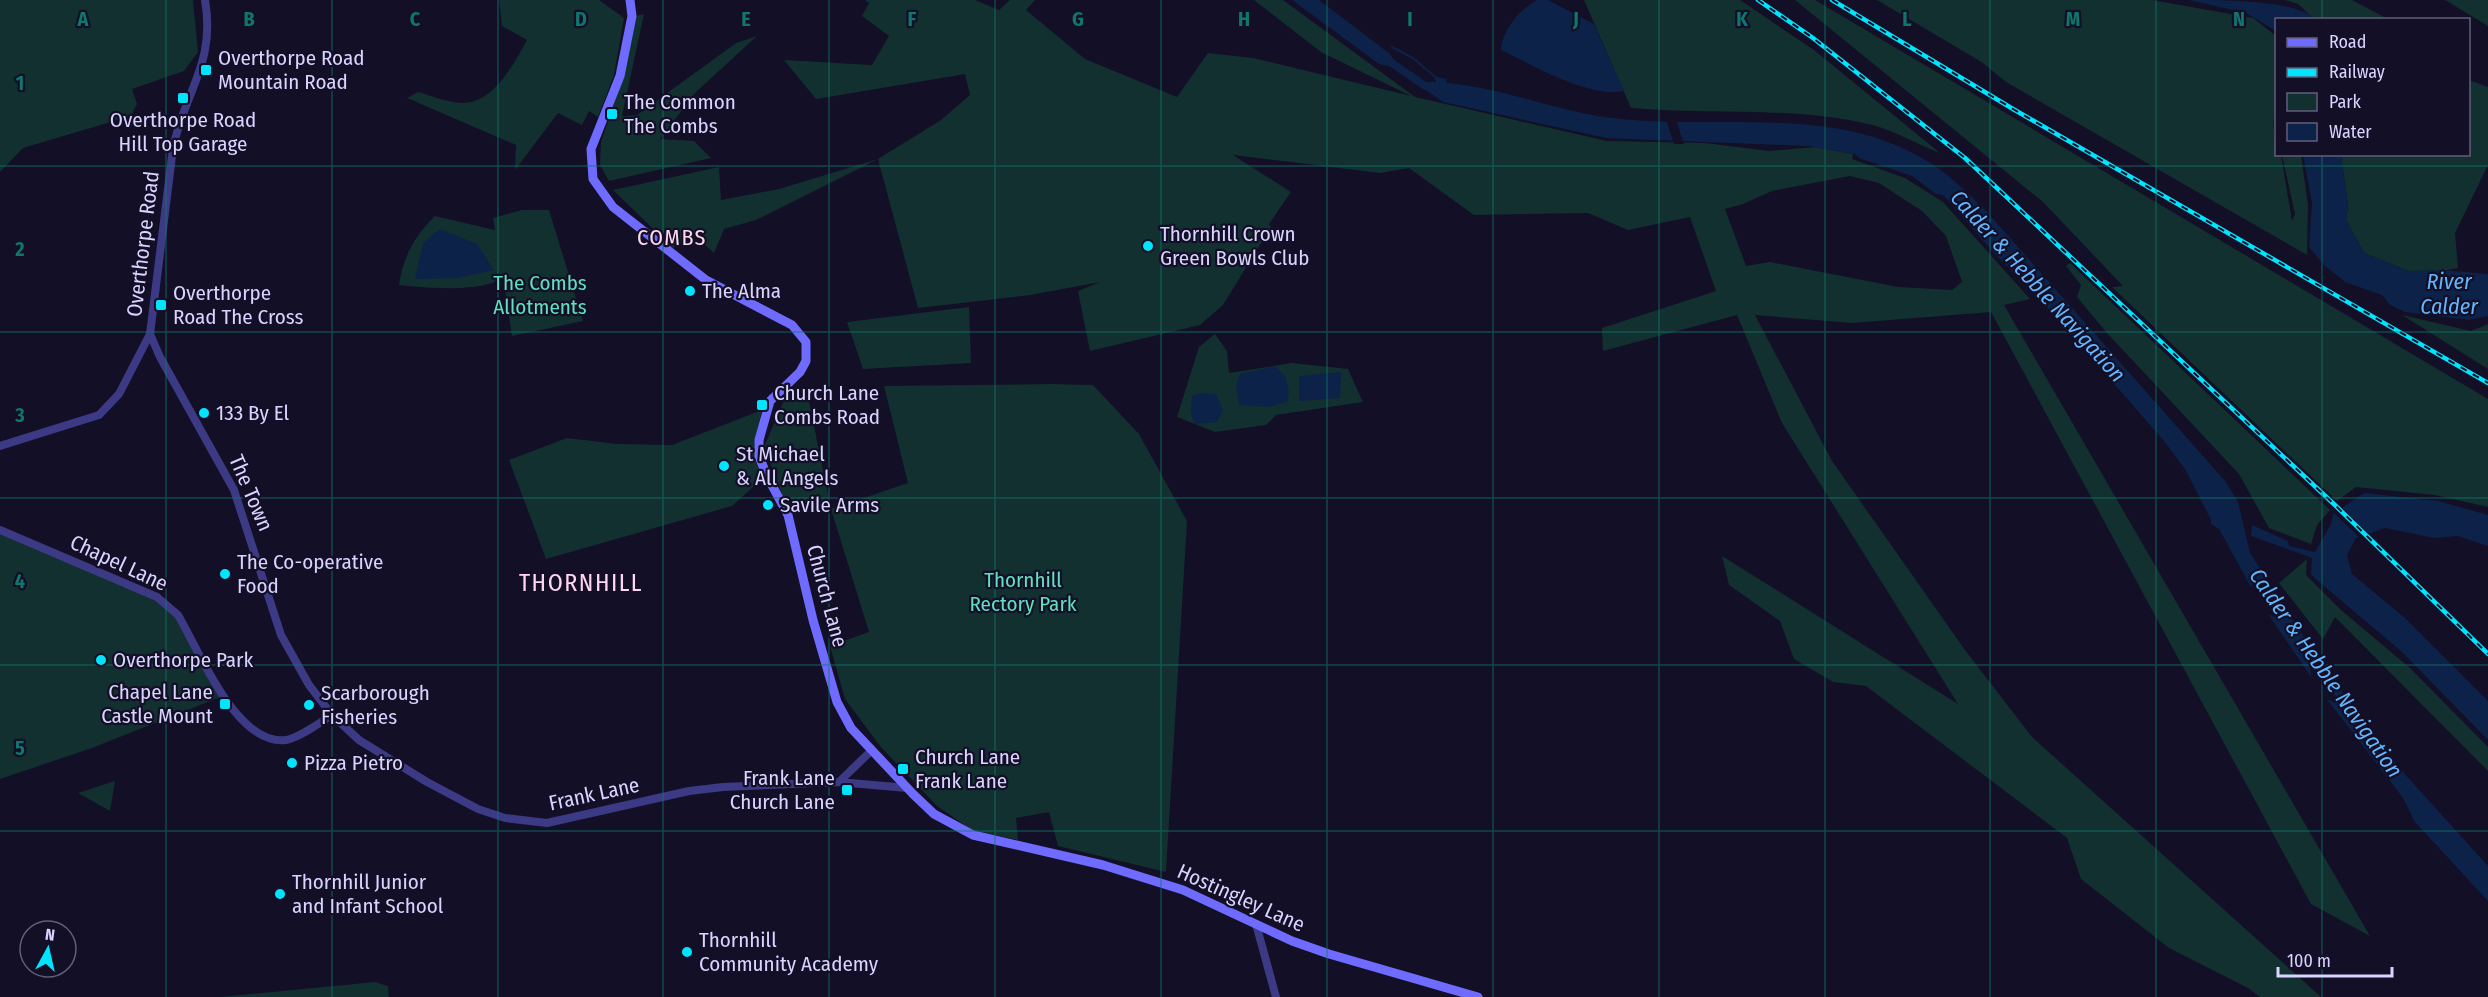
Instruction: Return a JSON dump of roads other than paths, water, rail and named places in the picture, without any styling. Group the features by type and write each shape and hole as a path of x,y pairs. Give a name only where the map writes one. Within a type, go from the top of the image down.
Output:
{"main road":[{"name":"Church Lane","path":"630,0 632,16 620,76 591,149 594,179 613,207 706,280 800,331 808,348 805,366 770,400 759,440 759,456 788,515 813,620 837,702 851,728 910,791"},
{"name":"Hostingley Lane","path":"910,791 934,814 973,836 1103,866 1183,890 1256,924 1329,954 1478,997"}],"street":[{"name":"Overthorpe Road","path":"0,446 99,415 119,394 150,334 172,148 179,119 203,68 207,47 205,0"},
{"name":"The Town","path":"150,334 160,357 234,490 281,635 319,701"},
{"name":"Chapel Lane","path":"0,530 157,597 168,605 178,615 229,705 251,728 268,739 287,740 332,715"},
{"name":"Frank Lane","path":"319,701 359,740 378,753 478,809 505,818 547,824 689,791 839,782 910,791"},
{"path":"839,782 872,750"},
{"path":"1256,924 1276,997"}],"water":[{"path":"1292,0 1319,0 1389,53 1397,63 1394,67 1379,64"},
{"path":"1537,0 1548,0 1594,24 1624,91 1594,90 1578,85 1501,50 1502,42 1513,21"},
{"path":"2189,0 2257,2 2293,8 2313,18 2275,18 2275,30 2246,13"},
{"path":"1434,76 1446,79 1447,83 1491,90 1577,112 1621,119 1812,125 1849,131 1886,141 1920,157 1955,182 1987,212 2226,482 2238,502 2250,553 2268,581 2262,584 2255,579 2251,587 2219,529 2211,524 2185,469 2164,441 2047,307 1995,254 1943,195 1936,194 1912,176 1859,158 1855,154 1808,146 1606,138 1443,102 1414,82 1418,78 1425,82 1436,82"},
{"name":"River Calder","path":"2303,156 2341,156 2348,206 2346,220 2364,253 2408,271 2443,270 2488,274 2488,316 2468,320 2405,312 2390,305 2382,295 2345,282 2324,265 2309,247 2312,203"},
{"path":"440,229 477,244 494,270 457,278 415,279 423,243"},
{"path":"1275,366 1287,382 1289,392 1287,402 1268,407 1239,405 1236,386 1240,374"},
{"path":"1341,372 1340,398 1299,401 1299,376"},
{"path":"1201,393 1216,394 1223,410 1217,422 1194,424 1191,412 1192,396"},
{"path":"2364,493 2438,501 2488,515 2488,546 2458,536 2434,538 2385,528 2356,538 2347,555 2352,574 2405,618 2488,701 2488,740 2401,651 2311,574 2312,558 2251,536 2252,525 2288,541 2289,546 2315,552 2331,524 2333,514"},
{"path":"2281,603 2324,667 2319,671 2314,666 2310,667 2311,677 2268,614 2275,617 2278,612 2276,606"},
{"path":"2338,688 2402,771 2488,866 2488,901 2415,822 2403,798 2326,698 2335,703 2336,697 2333,692"}],"waterway":[{"path":"1392,47 1413,58 1434,76"},
{"name":"Calder & Hebble Navigation","path":"1389,61 1425,86"},
{"name":"Calder & Hebble Navigation","path":"2258,574 2284,613"},
{"name":"Calder & Hebble Navigation","path":"2316,661 2341,697"}],"railway":[{"path":"1758,0 1813,38 1965,158 2337,507 2488,654"},
{"path":"1832,0 2013,109 2488,383"}],"place":[{"name":"Overthorpe Road Mountain Road","path":"206,70"},
{"name":"Overthorpe Road Hill Top Garage","path":"183,98"},
{"name":"The Common The Combs","path":"612,114"},
{"name":"Thornhill Crown Green Bowls Club","path":"1148,246"},
{"name":"The Alma","path":"690,291"},
{"name":"Overthorpe Road The Cross","path":"161,305"},
{"name":"Church Lane Combs Road","path":"762,405"},
{"name":"133 By El","path":"204,413"},
{"name":"St Michael & All Angels","path":"724,466"},
{"name":"Savile Arms","path":"768,505"},
{"name":"The Co-operative Food","path":"225,574"},
{"name":"Overthorpe Park","path":"101,660"},
{"name":"Chapel Lane Castle Mount","path":"225,704"},
{"name":"Scarborough Fisheries","path":"309,705"},
{"name":"Pizza Pietro","path":"292,763"},
{"name":"Church Lane Frank Lane","path":"903,769"},
{"name":"Frank Lane Church Lane","path":"847,790"},
{"name":"Thornhill Junior and Infant School","path":"280,894"},
{"name":"Thornhill Community Academy","path":"687,952"}],"district":[{"name":"COMBS","path":"672,237"},
{"name":"THORNHILL","path":"581,583"}],"park label":[{"name":"The Combs Allotments","path":"540,295"},
{"name":"Thornhill Rectory Park","path":"1023,592"}]}
